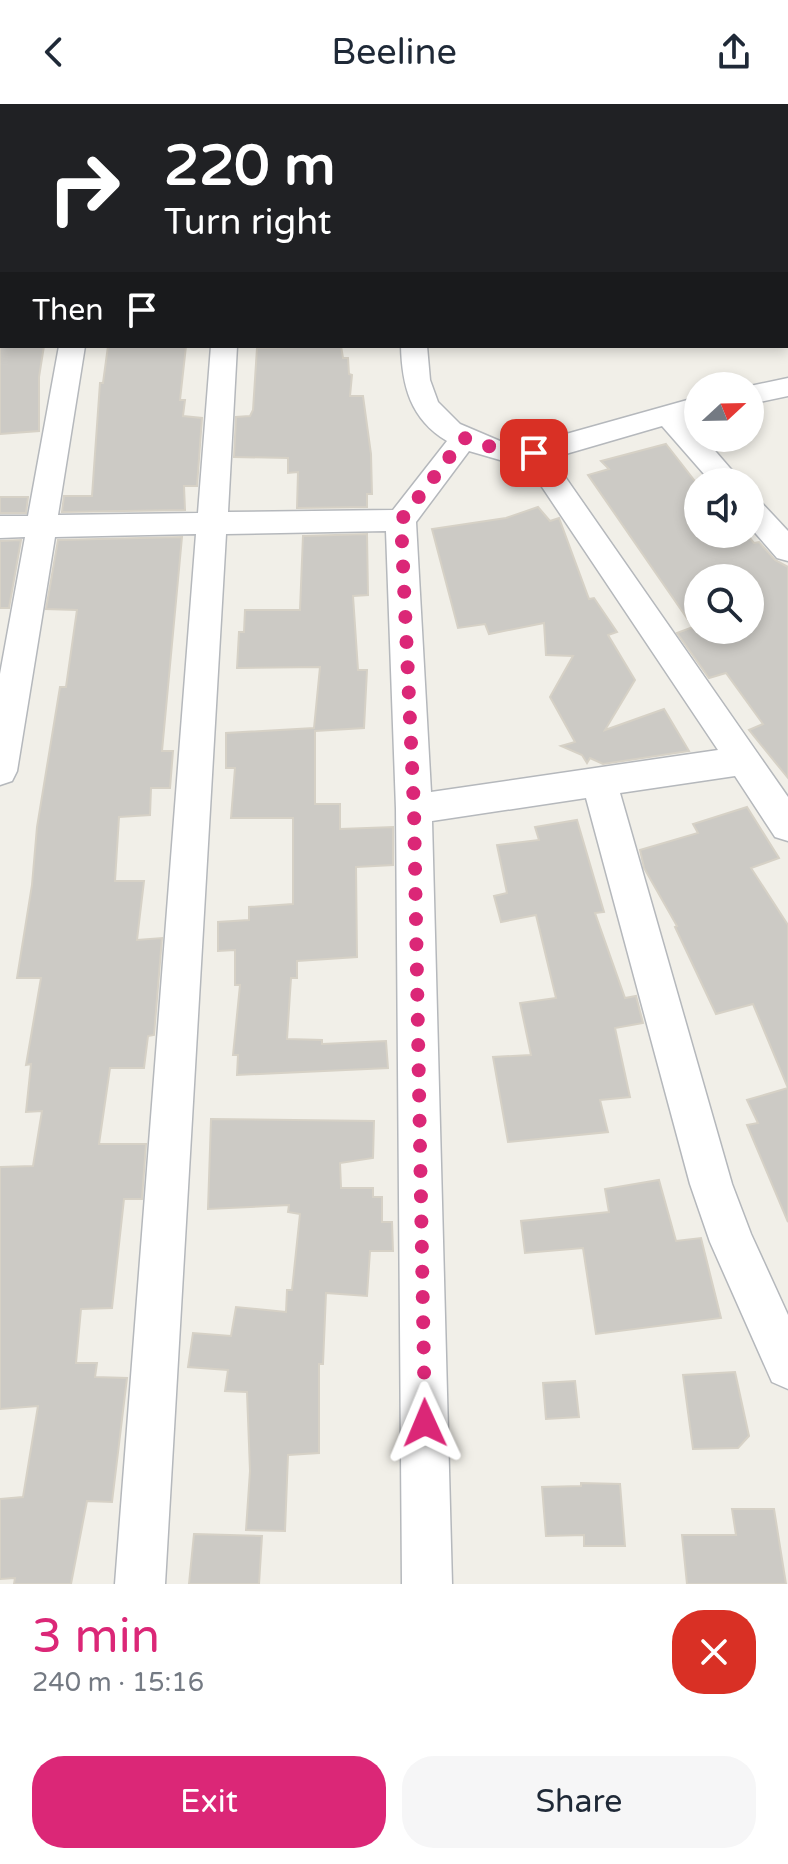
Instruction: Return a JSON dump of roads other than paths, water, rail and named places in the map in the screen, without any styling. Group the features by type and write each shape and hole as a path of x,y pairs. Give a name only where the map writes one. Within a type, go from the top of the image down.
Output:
{"street":[{"path":"0,771 72,348"},
{"path":"140,1584 224,348"},
{"path":"414,348 418,388 426,406 464,438 513,454 534,453 684,409"},
{"path":"764,392 788,387"},
{"path":"666,413 715,468"},
{"path":"427,1584 414,809 401,520 464,438"},
{"path":"534,453 788,826"},
{"path":"0,527 401,520"},
{"path":"764,523 788,550"},
{"path":"414,809 741,761"},
{"path":"599,782 711,1184 732,1242 788,1366"}]}
